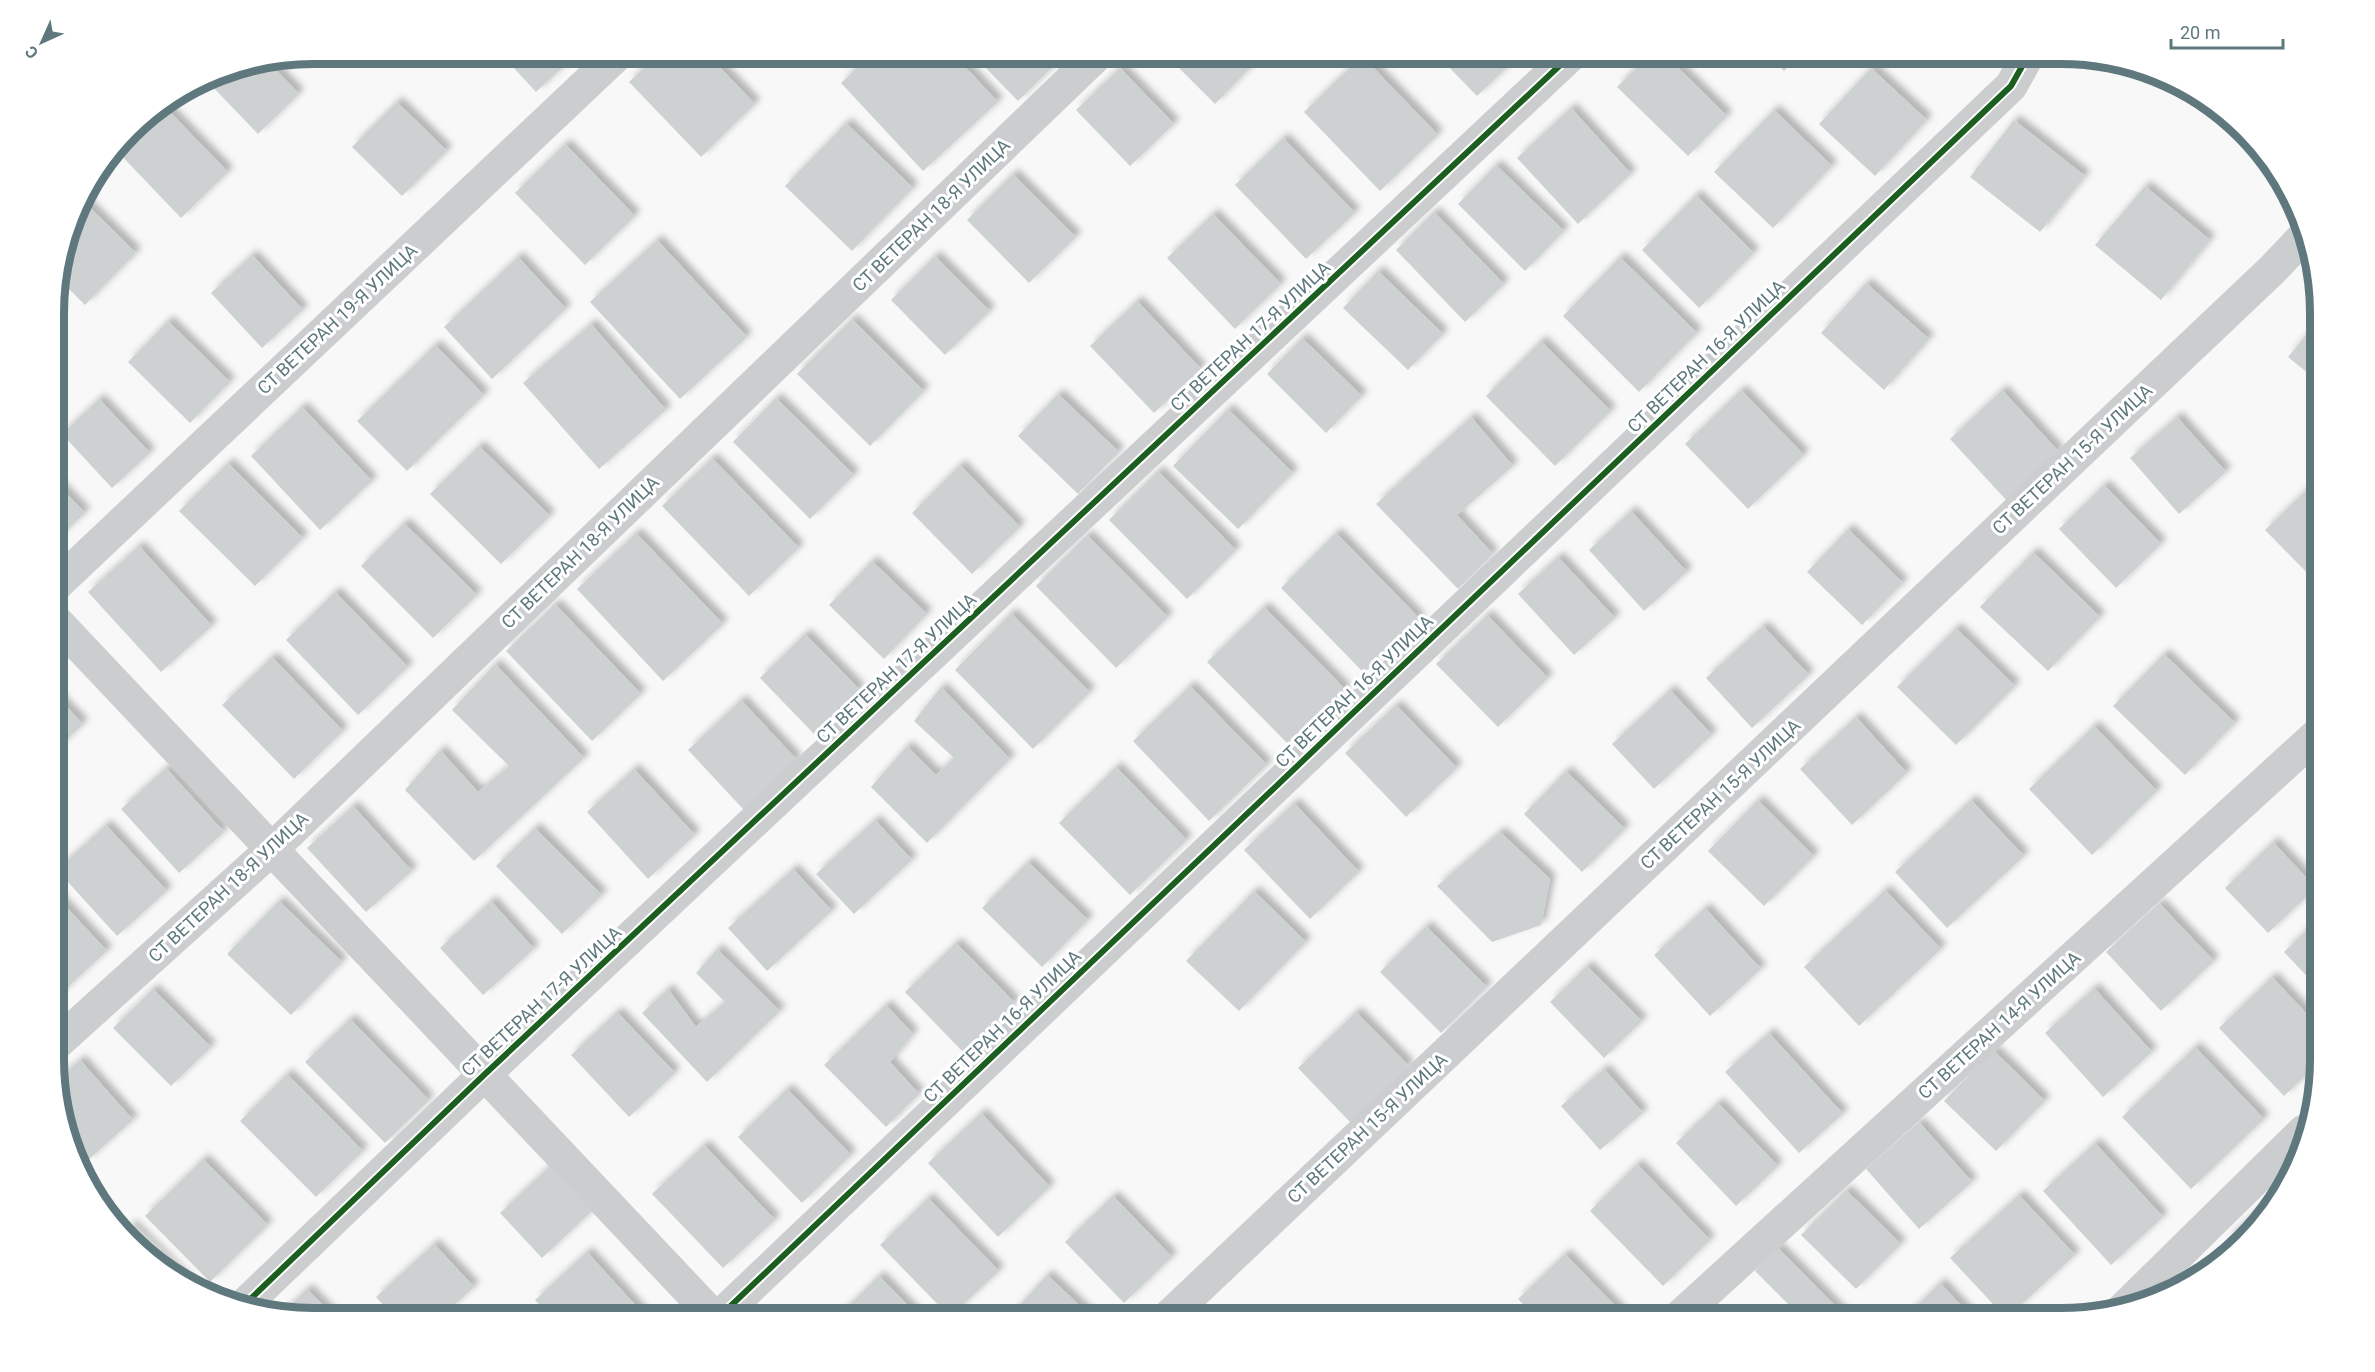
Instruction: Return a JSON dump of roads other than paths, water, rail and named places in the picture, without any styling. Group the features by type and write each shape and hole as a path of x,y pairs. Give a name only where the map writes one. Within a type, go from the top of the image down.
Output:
{"street":[{"name":"СТ ВЕТЕРАН 19-Я УЛИЦА","path":"64,577 607,64"},
{"name":"СТ ВЕТЕРАН 18-Я УЛИЦА","path":"64,1037 271,850 1088,64"},
{"name":"СТ ВЕТЕРАН 17-Я УЛИЦА","path":"250,1299 485,1074 1561,64"},
{"name":"СТ ВЕТЕРАН 16-Я УЛИЦА","path":"727,1308 2011,86 2023,64"},
{"name":"СТ ВЕТЕРАН 15-Я УЛИЦА","path":"1178,1308 2299,241"},
{"path":"64,630 707,1308"},
{"name":"СТ ВЕТЕРАН 14-Я УЛИЦА","path":"1689,1308 2310,741"},
{"path":"2137,1296 2298,1137"}]}
